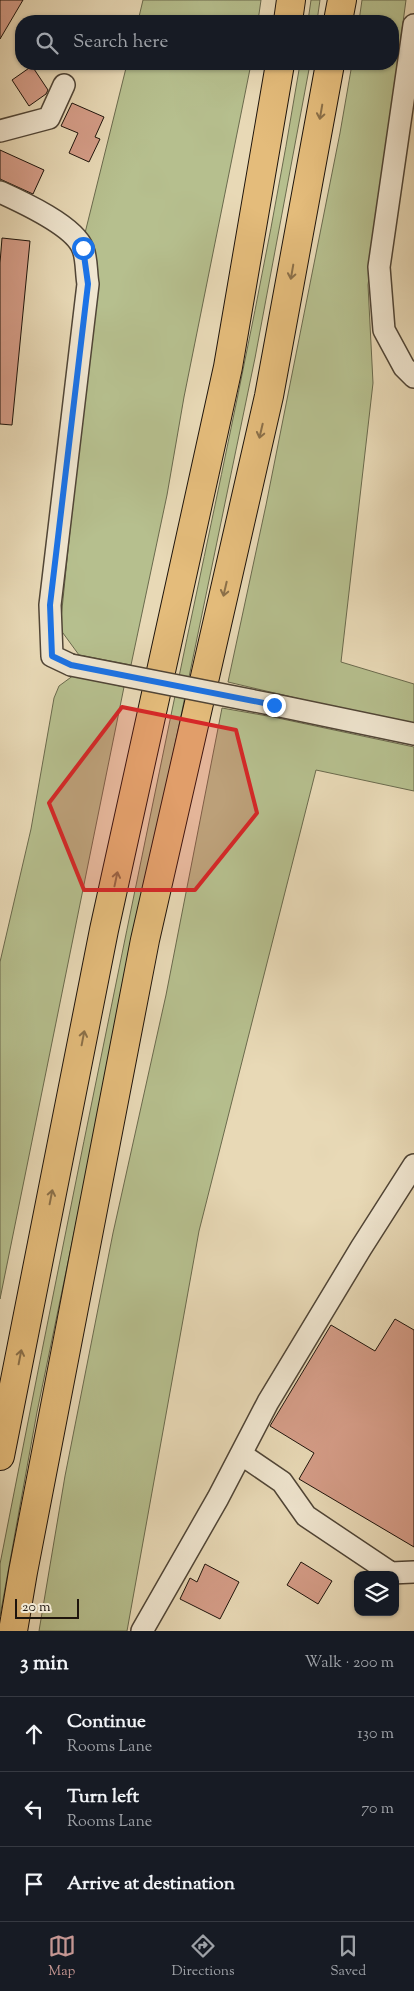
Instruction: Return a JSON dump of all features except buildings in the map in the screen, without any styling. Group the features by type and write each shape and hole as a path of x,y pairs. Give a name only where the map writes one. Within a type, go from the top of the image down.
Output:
{"highway":[{"path":"289,15 291,0"},
{"path":"339,15 342,0"},
{"path":"0,1456 104,930 228,367 279,70"},
{"path":"13,1631 22,1572 145,940 269,396 329,70"}],"street":[{"path":"414,25 379,267 384,330 404,367 414,377"},
{"path":"0,131 49,118 64,85"},
{"path":"0,192 25,203 68,230 83,248 88,284 50,605 52,656 71,665 414,734"},
{"path":"142,1631 213,1506 268,1402 350,1265 414,1164"},
{"path":"241,1454 282,1482 306,1516 391,1572 414,1572"}],"highlighted area":[{"path":"122,707 236,730 257,813 195,890 84,890 49,803"}],"green space":[{"path":"143,0 261,0 259,15 139,15"},
{"path":"311,0 320,0 318,15 309,15"},
{"path":"362,0 406,0 399,52 399,15 360,15"},
{"path":"126,70 250,70 184,397 167,495 131,665 79,655 60,629 97,263 93,246 85,233"},
{"path":"299,70 309,70 255,358 37,1412 0,1616 0,1564 105,1036 255,311"},
{"path":"351,70 397,70 368,285 373,383 341,662 414,684 414,726 228,682 266,505"},
{"path":"74,675 124,687 0,1299 0,962 31,829 54,698 59,686"},
{"path":"222,708 414,747 414,791 316,770 199,1231 127,1631 39,1631 65,1476 113,1233 166,995"}],"route":[{"path":"83,248 88,284 50,605 52,656 71,665 274,705"}]}
